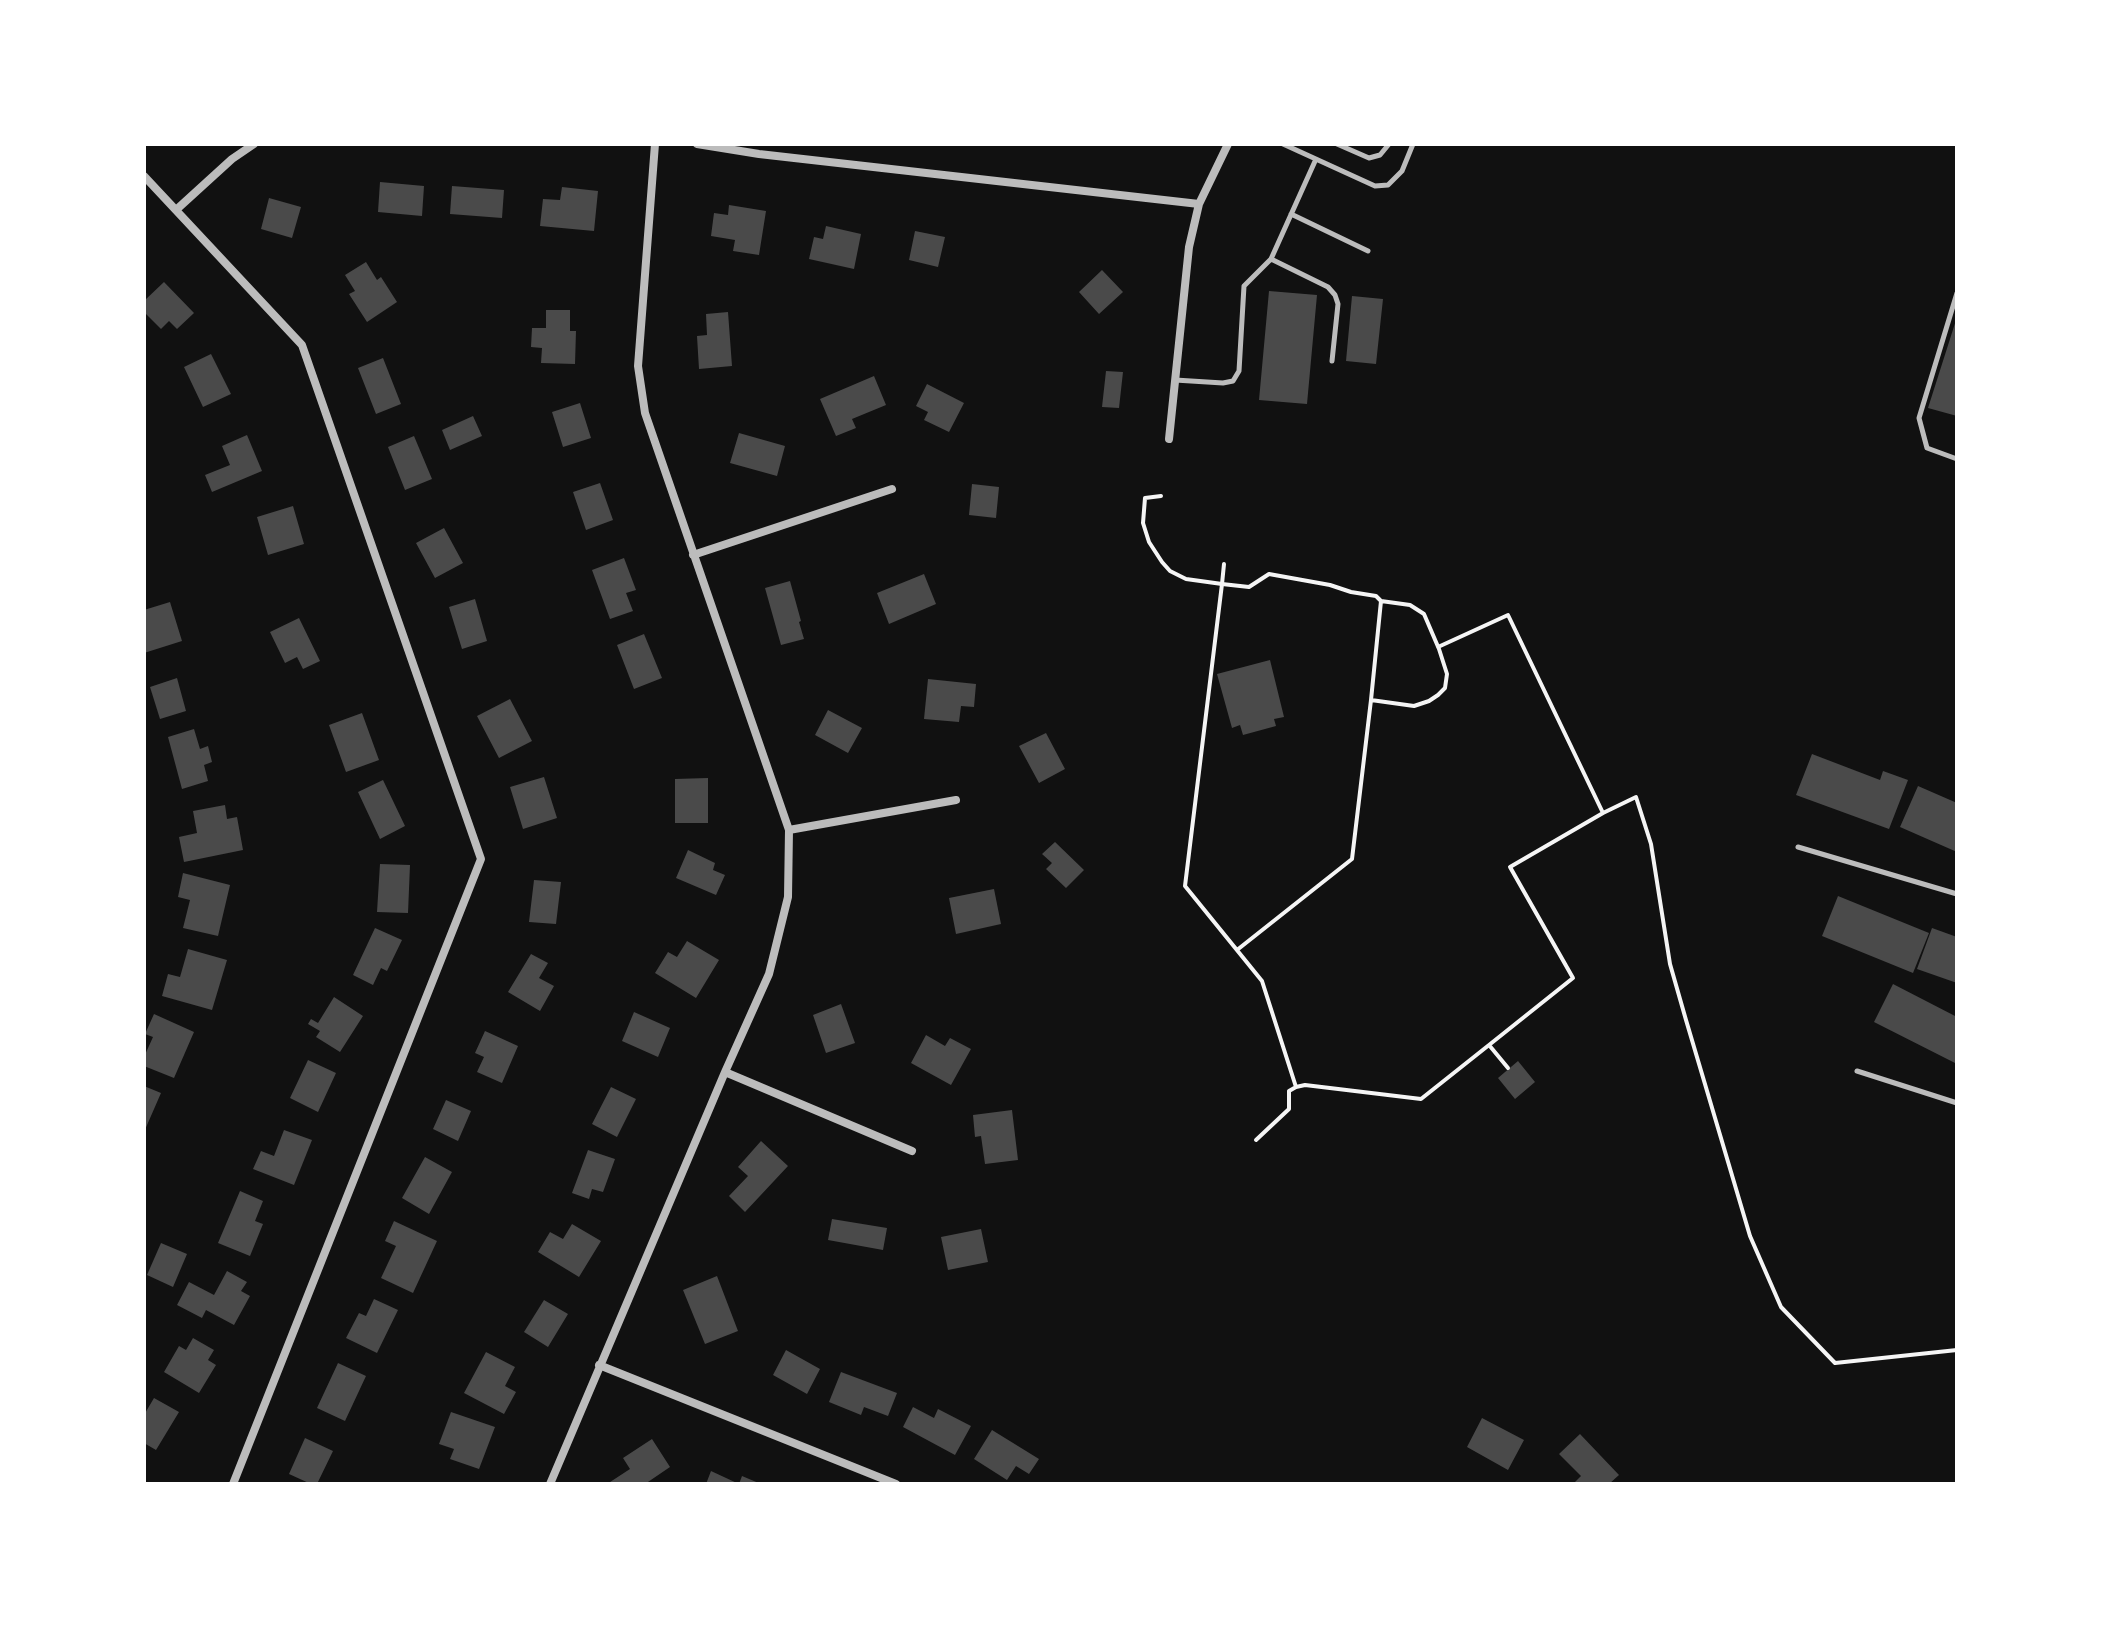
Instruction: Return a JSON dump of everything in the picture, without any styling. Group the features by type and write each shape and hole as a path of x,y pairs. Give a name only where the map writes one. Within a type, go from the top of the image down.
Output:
{"street":[{"path":"176,210 232,159 254,144"},
{"path":"550,1484 769,974 788,897 789,830 645,413 638,366 655,144"},
{"path":"697,144 759,154 1199,204"},
{"path":"1169,439 1189,247 1199,204 1228,144"},
{"path":"144,176 302,345 481,859 233,1484"},
{"path":"693,555 892,489"},
{"path":"789,830 956,800"},
{"path":"725,1072 912,1151"},
{"path":"599,1365 896,1484"}],"lane":[{"path":"1283,144 1375,186 1388,185 1402,171 1413,144"},
{"path":"1305,154 1309,144"},
{"path":"1337,144 1369,158 1380,155 1389,144"},
{"path":"1175,380 1233,381 1239,371 1244,286 1271,259 1316,159"},
{"path":"1291,214 1368,251"},
{"path":"1271,259 1328,287 1335,295 1338,304 1332,361"},
{"path":"1957,293 1919,418 1927,448 1957,459"},
{"path":"1798,847 1957,894"},
{"path":"1857,1071 1957,1103"}],"path":[{"path":"1161,496 1145,498 1143,523 1149,542 1162,562 1170,571 1186,579 1249,587 1269,574 1376,596 1381,601 1410,605 1424,614 1447,674 1445,688 1429,701 1414,706 1371,700"},
{"path":"1224,564 1185,886 1262,981 1296,1087"},
{"path":"1237,950 1352,859 1381,601"},
{"path":"1438,647 1508,615 1603,813"},
{"path":"1256,1140 1289,1109 1289,1091 1296,1087 1305,1085 1421,1099 1573,978 1510,867 1636,797 1651,844 1670,964 1750,1236 1781,1307 1835,1363 1957,1350"},
{"path":"1489,1045 1508,1068"}],"building":[{"path":"380,182 424,186 422,216 378,212"},
{"path":"452,186 504,190 502,218 450,214"},
{"path":"562,187 598,191 594,231 540,226 543,199 560,200"},
{"path":"269,198 301,207 292,238 261,229"},
{"path":"729,205 766,211 759,255 733,251 735,240 711,236 714,213 728,215"},
{"path":"826,226 861,234 854,269 809,259 814,237 823,239"},
{"path":"915,231 945,237 938,267 909,260"},
{"path":"366,262 377,280 381,277 397,302 367,322 349,294 355,291 345,275"},
{"path":"1102,270 1123,292 1099,314 1079,292"},
{"path":"164,282 194,313 177,329 169,321 161,329 144,312 144,301"},
{"path":"1269,291 1317,295 1307,404 1259,400"},
{"path":"1352,296 1383,299 1376,364 1346,361"},
{"path":"546,310 570,310 570,331 576,331 575,364 541,363 542,348 531,347 532,328 546,328"},
{"path":"728,312 732,366 699,369 697,336 707,335 706,314"},
{"path":"1957,317 1957,416 1928,408"},
{"path":"211,354 231,394 203,407 184,367"},
{"path":"383,358 401,404 376,414 358,368"},
{"path":"1106,371 1123,372 1119,408 1102,407"},
{"path":"874,376 886,405 852,419 856,428 836,436 820,399"},
{"path":"927,384 964,403 949,432 924,420 928,412 916,406"},
{"path":"580,403 591,438 563,447 552,412"},
{"path":"473,416 482,436 450,450 442,430"},
{"path":"739,433 785,446 777,476 730,463"},
{"path":"247,435 262,471 212,492 205,475 230,465 222,446"},
{"path":"414,436 432,479 405,490 388,447"},
{"path":"600,483 613,520 586,530 573,492"},
{"path":"972,484 999,487 996,518 969,515"},
{"path":"293,506 304,544 268,555 257,517"},
{"path":"444,528 463,563 435,578 416,543"},
{"path":"624,558 636,590 626,593 633,611 610,619 592,570"},
{"path":"924,574 936,604 889,624 877,593"},
{"path":"790,581 804,639 781,645 765,588"},
{"path":"475,599 487,641 462,649 449,607"},
{"path":"170,602 182,641 144,653 144,610"},
{"path":"299,618 320,661 303,669 297,657 285,663 270,632"},
{"path":"644,634 662,678 634,689 617,645"},
{"path":"1270,660 1284,717 1274,719 1276,726 1243,735 1240,725 1232,728 1217,674"},
{"path":"177,678 186,711 160,719 150,687"},
{"path":"928,679 976,684 974,707 961,706 959,722 924,719"},
{"path":"510,699 532,741 499,758 477,716"},
{"path":"828,710 862,728 848,753 815,735"},
{"path":"362,713 379,760 346,772 329,725"},
{"path":"194,729 200,749 208,746 212,762 204,765 208,781 182,789 168,737"},
{"path":"1046,733 1065,769 1039,783 1019,746"},
{"path":"1812,754 1880,780 1883,771 1908,780 1889,829 1796,795"},
{"path":"544,777 557,818 523,829 510,787"},
{"path":"708,778 708,823 675,823 675,779"},
{"path":"383,780 405,826 380,839 358,792"},
{"path":"1918,786 1957,803 1957,852 1900,827"},
{"path":"225,805 227,819 237,817 243,850 184,862 179,837 197,833 193,811"},
{"path":"1055,842 1084,870 1066,888 1046,869 1052,863 1042,854"},
{"path":"688,850 715,863 713,870 725,875 716,895 676,878"},
{"path":"380,864 410,865 408,913 377,912"},
{"path":"183,873 230,885 218,936 183,928 190,900 178,897"},
{"path":"534,880 561,882 556,924 529,922"},
{"path":"994,889 1001,924 956,934 949,898"},
{"path":"1838,896 1929,933 1913,973 1822,936"},
{"path":"375,928 402,940 387,971 381,968 373,985 353,975"},
{"path":"1932,928 1957,937 1957,983 1917,969"},
{"path":"687,941 719,960 696,998 655,973 668,952 677,957"},
{"path":"188,949 227,960 212,1010 162,996 168,974 180,977"},
{"path":"531,954 548,963 539,978 554,986 540,1011 508,992"},
{"path":"1893,984 1957,1017 1957,1064 1874,1022"},
{"path":"334,997 363,1016 340,1052 316,1037 320,1031 308,1024 311,1019 318,1023"},
{"path":"841,1004 855,1043 826,1053 813,1015"},
{"path":"634,1012 670,1028 658,1057 622,1041"},
{"path":"154,1014 194,1032 174,1078 144,1066 144,1057 153,1037 145,1034"},
{"path":"485,1031 518,1046 502,1083 477,1072 484,1057 475,1053"},
{"path":"926,1035 945,1046 950,1038 971,1049 951,1085 911,1063"},
{"path":"308,1060 336,1073 318,1112 290,1098"},
{"path":"1518,1061 1535,1082 1515,1099 1498,1078"},
{"path":"144,1086 161,1093 144,1132"},
{"path":"611,1087 636,1099 617,1137 592,1124"},
{"path":"446,1100 471,1111 458,1141 433,1129"},
{"path":"1012,1110 1018,1160 985,1164 981,1136 975,1137 973,1115"},
{"path":"284,1130 312,1140 294,1185 253,1169 261,1151 274,1156"},
{"path":"761,1141 788,1166 745,1212 729,1196 748,1176 738,1167"},
{"path":"588,1150 615,1159 603,1192 592,1189 589,1199 572,1193"},
{"path":"425,1157 452,1172 429,1214 402,1198"},
{"path":"240,1191 263,1201 255,1221 263,1224 250,1256 218,1243"},
{"path":"832,1219 887,1228 883,1250 828,1240"},
{"path":"394,1221 437,1241 413,1293 381,1278 396,1246 385,1241"},
{"path":"572,1224 601,1241 579,1277 538,1252 550,1232 563,1239"},
{"path":"981,1229 988,1262 948,1270 941,1237"},
{"path":"161,1243 187,1254 173,1287 147,1275"},
{"path":"227,1271 247,1282 241,1291 250,1296 234,1325 206,1310 202,1318 177,1305 189,1282 214,1295"},
{"path":"717,1276 738,1331 705,1344 683,1290"},
{"path":"374,1299 398,1310 377,1353 346,1338 359,1313 366,1316"},
{"path":"544,1300 568,1314 548,1347 524,1332"},
{"path":"193,1338 214,1350 208,1360 216,1365 199,1393 164,1372 179,1346 186,1350"},
{"path":"786,1350 820,1369 807,1394 773,1375"},
{"path":"486,1352 515,1367 505,1386 516,1392 504,1414 464,1393"},
{"path":"338,1363 366,1376 345,1421 317,1408"},
{"path":"841,1372 897,1393 888,1416 864,1407 861,1415 829,1402"},
{"path":"154,1398 179,1412 156,1450 144,1443 144,1415"},
{"path":"913,1407 934,1418 938,1409 971,1426 955,1455 903,1427"},
{"path":"451,1412 495,1427 479,1469 450,1459 454,1449 439,1444"},
{"path":"1482,1418 1524,1440 1508,1470 1467,1447"},
{"path":"992,1430 1039,1459 1029,1474 1016,1466 1007,1480 974,1459"},
{"path":"1580,1434 1619,1475 1609,1484 1573,1484 1581,1476 1559,1454"},
{"path":"305,1438 333,1451 317,1484 289,1474"},
{"path":"652,1439 670,1467 645,1484 607,1484 630,1469 623,1458"},
{"path":"711,1471 739,1484 706,1484"},
{"path":"742,1476 761,1484 739,1484"}]}
